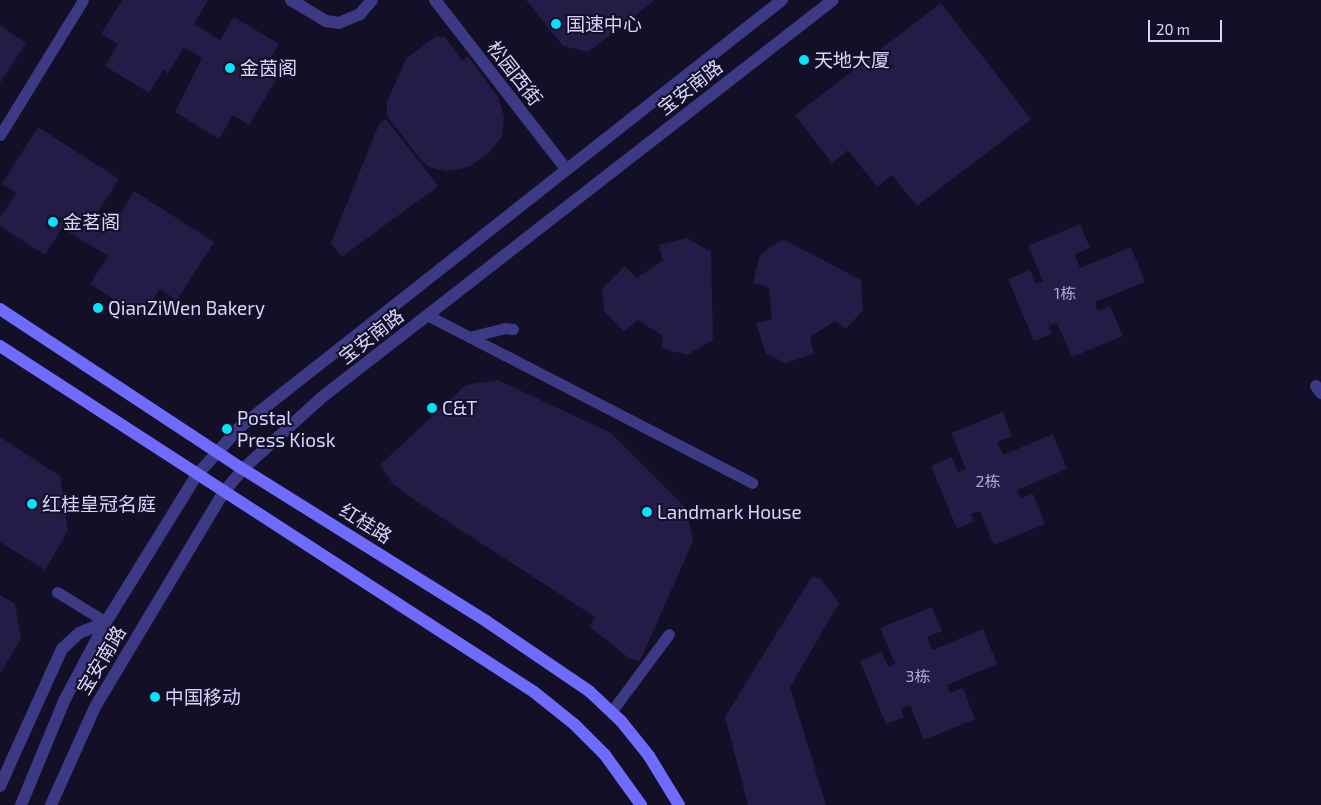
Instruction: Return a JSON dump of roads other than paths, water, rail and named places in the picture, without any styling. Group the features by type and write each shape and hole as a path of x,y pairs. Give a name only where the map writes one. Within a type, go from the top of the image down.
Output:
{"main road":[{"name":"红桂路","path":"0,309 243,469 550,662 589,691 611,712 650,756 679,805"},
{"path":"0,346 196,476 534,692 574,724 605,755 641,805"}],"street":[{"path":"291,0 326,21 339,23 360,14 372,0"},
{"name":"松园西街","path":"435,0 566,169"},
{"name":"宝安南路","path":"21,805 65,699 106,622 196,476 216,451 274,398 782,0"},
{"name":"宝安南路","path":"51,805 95,707 223,493 243,469 296,418 833,0"},
{"path":"0,786 62,650 79,633 106,622"}],"lane":[{"path":"0,136 83,0"},
{"path":"428,315 752,483"},
{"path":"469,337 504,328 513,329"},
{"path":"57,592 106,622"},
{"path":"611,712 669,634"}],"place":[{"name":"国速中心","path":"556,24"},
{"name":"天地大厦","path":"804,60"},
{"name":"金茵阁","path":"230,68"},
{"name":"金茗阁","path":"53,222"},
{"name":"QianZiWen Bakery","path":"98,308"},
{"name":"C&T","path":"432,408"},
{"name":"Postal Press Kiosk","path":"227,429"},
{"name":"红桂皇冠名庭","path":"32,504"},
{"name":"Landmark House","path":"647,512"},
{"name":"中国移动","path":"155,697"}]}
